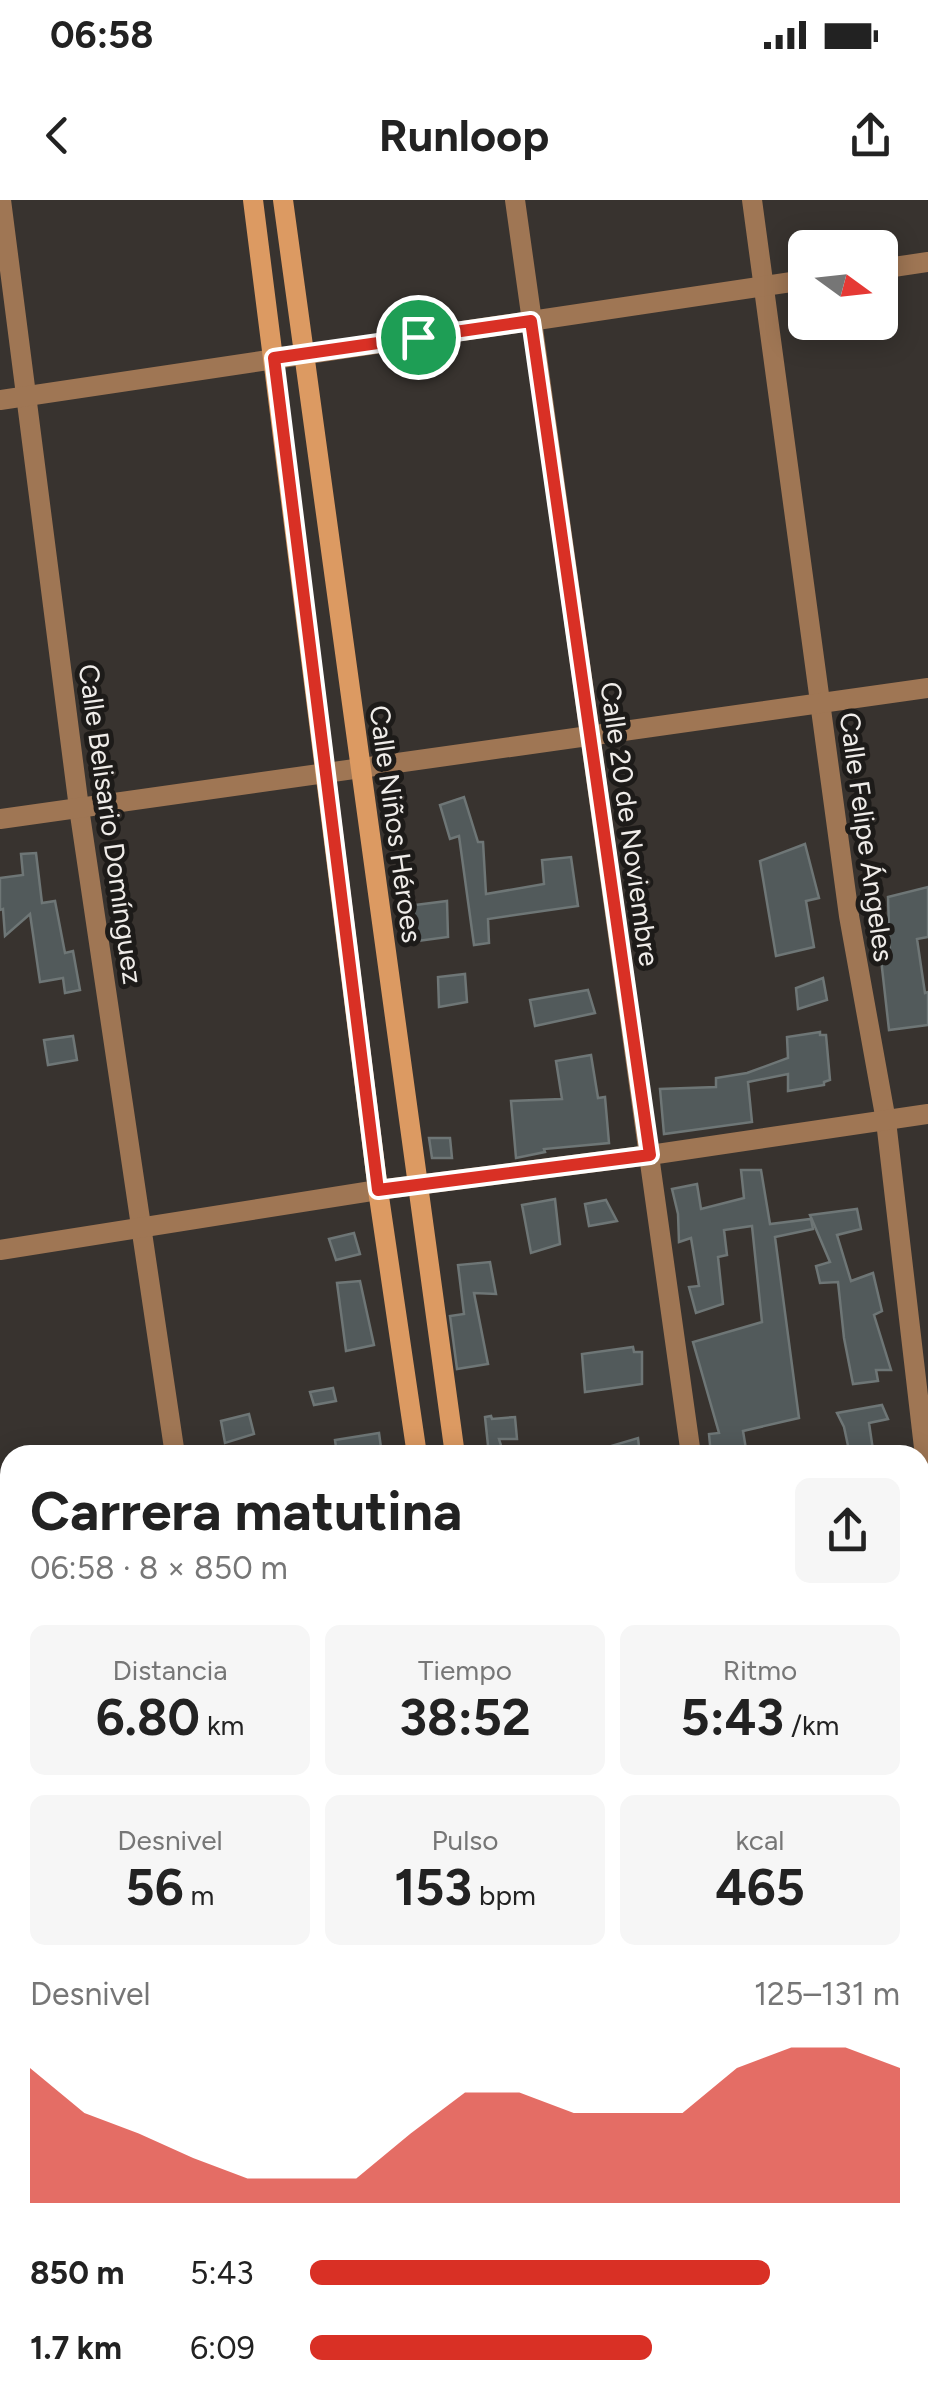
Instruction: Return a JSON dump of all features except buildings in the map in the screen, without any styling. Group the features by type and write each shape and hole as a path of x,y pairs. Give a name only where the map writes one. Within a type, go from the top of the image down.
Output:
{"street":[{"name":"Calle Belisario Domínguez","path":"1,200 79,808 173,1445"},
{"path":"254,200 378,1190 416,1445"},
{"name":"Calle Niños Héroes","path":"284,200 455,1445"},
{"name":"Calle 20 de Noviembre","path":"515,200 690,1445"},
{"name":"Calle Felipe Ángeles","path":"752,200 849,916 886,1121 924,1445"},
{"path":"898,267 928,262"},
{"path":"0,400 788,282"},
{"path":"0,819 928,688"},
{"path":"0,1250 378,1190 928,1114"}],"route":[{"path":"531,321 650,1155 378,1190 274,358 418,337 531,321"}]}
